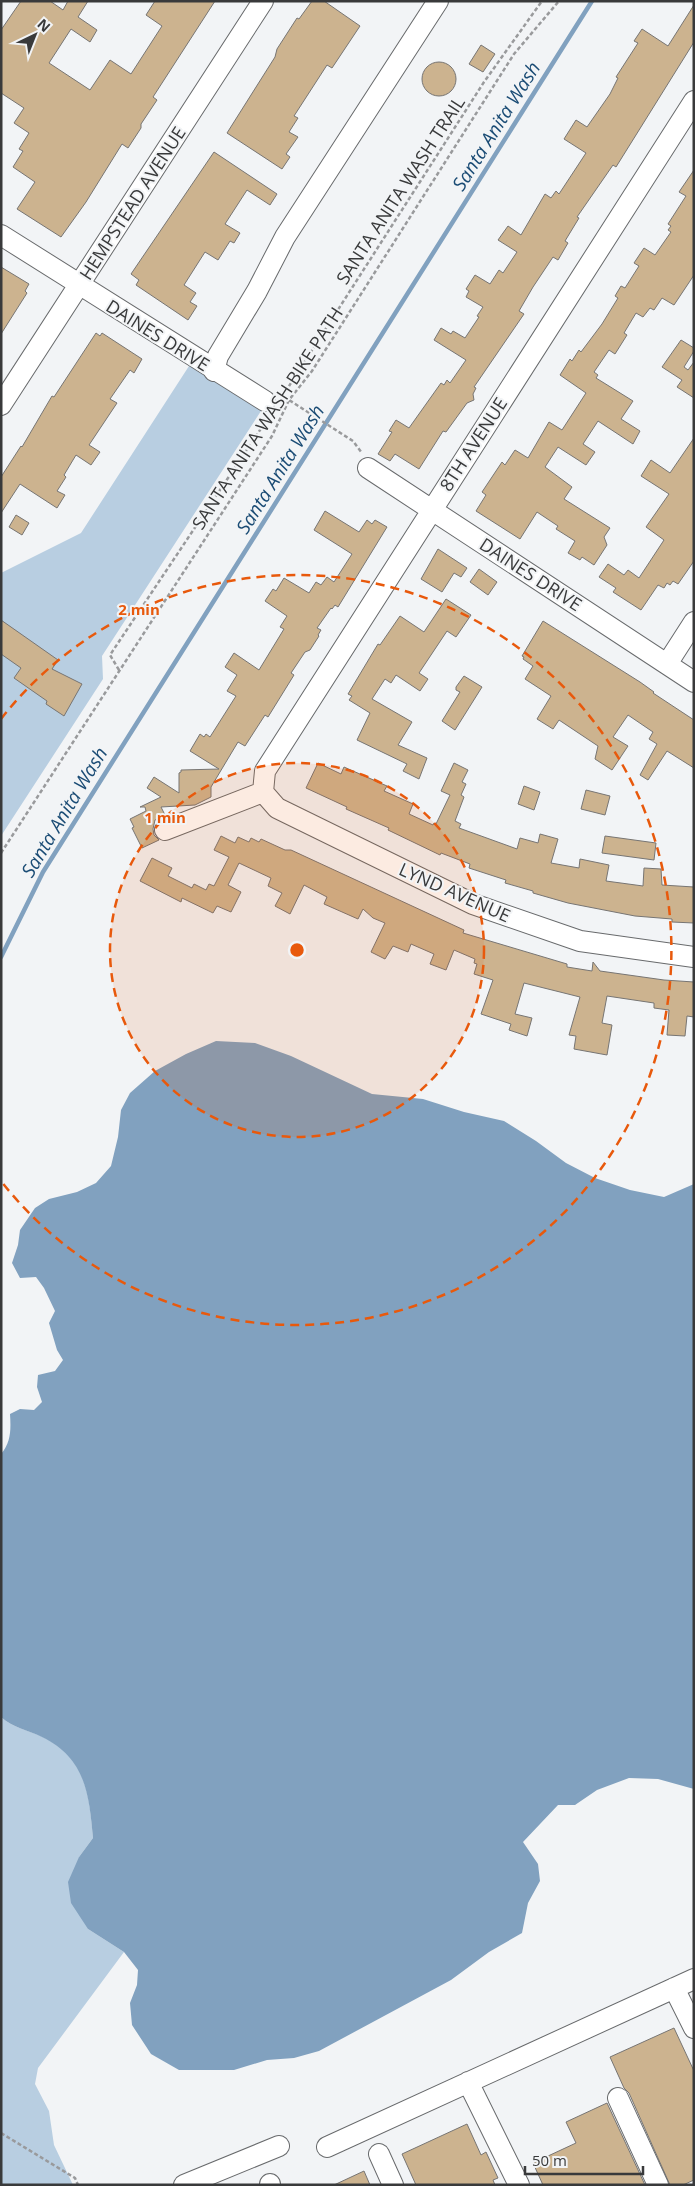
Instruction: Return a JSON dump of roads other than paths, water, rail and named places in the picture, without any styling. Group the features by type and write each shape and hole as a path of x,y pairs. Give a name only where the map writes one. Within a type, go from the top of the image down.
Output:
{"street":[{"name":"HEMPSTEAD AVENUE","path":"1,405 262,1"},
{"path":"214,371 218,356 257,291 285,236 438,1"},
{"name":"8TH AVENUE","path":"263,792 265,771 694,101"},
{"name":"DAINES DRIVE","path":"1,234 214,371 272,406"},
{"name":"DAINES DRIVE","path":"368,468 694,682"},
{"path":"667,664 694,622"},
{"path":"165,830 263,792"},
{"name":"LYND AVENUE","path":"263,792 277,808 474,904 580,941 694,957"},
{"path":"326,2147 694,1979"},
{"path":"674,1988 694,2028"},
{"path":"468,2082 519,2185"},
{"path":"618,2098 658,2185"},
{"path":"184,2185 279,2146"},
{"path":"379,2154 393,2185"}],"waterway":[{"name":"Santa Anita Wash","path":"1,957 43,872 592,1"}]}
